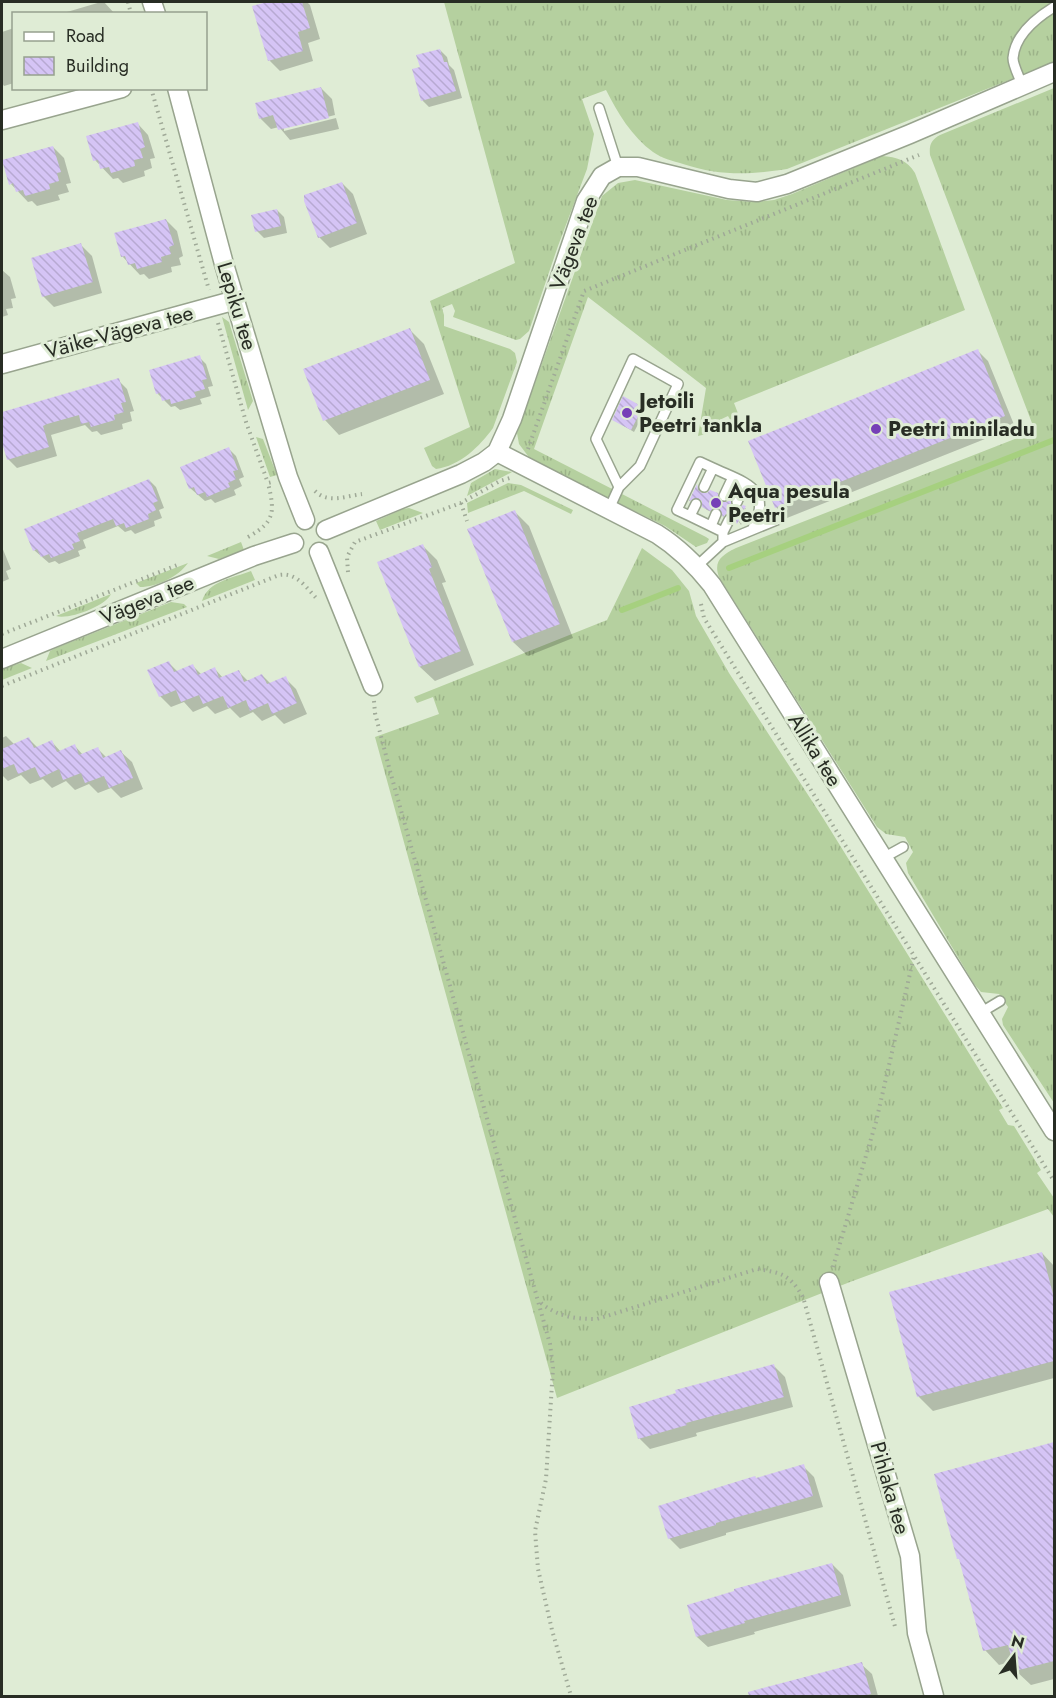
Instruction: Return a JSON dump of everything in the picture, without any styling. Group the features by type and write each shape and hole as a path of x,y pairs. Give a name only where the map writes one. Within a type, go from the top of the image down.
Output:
{"street":[{"path":"618,167 638,166 729,189 758,192 797,180 910,135 1051,74"},
{"path":"2,120 114,90"},
{"name":"Lepiku tee","path":"178,90 224,264 288,477 305,520"},
{"name":"Vägeva tee","path":"497,452 512,419 586,201 602,176 618,167"},
{"name":"Väike-Vägeva tee","path":"2,364 236,300"},
{"path":"326,530 461,474 497,452"},
{"name":"Allika tee","path":"497,452 516,474 609,509 657,534 697,566 712,585 1054,1128"},
{"path":"305,520 319,522 326,530 327,540 318,552 311,554 302,552 294,543 295,529 305,520"},
{"name":"Vägeva tee","path":"2,659 254,556 294,543"},
{"path":"318,552 373,686"},
{"name":"Pihlaka tee","path":"829,1282 910,1556 917,1633 934,1696"}],"lane":[{"path":"1022,86 1013,59 1020,37 1041,15 1054,7"},
{"path":"599,108 618,167"},
{"path":"609,509 619,487 640,466 678,384 633,359 596,439 619,487"},
{"path":"723,537 711,526 677,510 700,462 752,486 760,500 760,514 752,530"},
{"path":"704,487 713,468"},
{"path":"724,496 734,477"},
{"path":"737,502 746,483"},
{"path":"690,516 696,504"},
{"path":"711,526 717,514"},
{"path":"723,537 752,530 779,519"},
{"path":"697,566 723,537 729,520"},
{"path":"883,858 903,847"},
{"path":"980,1013 1000,1001"}],"path":[{"path":"153,90 246,422 268,483 273,505 273,512 264,526 247,538"},
{"path":"2,686 279,575 297,577 318,600 350,588 347,557 355,542 461,503 516,474 526,453 584,291 919,155"},
{"path":"268,483 288,477"},
{"path":"310,485 324,497 336,499 362,494 368,512"},
{"path":"461,503 467,521"},
{"path":"2,634 180,564"},
{"path":"700,596 704,618 1054,1180"},
{"path":"373,686 375,713 390,771 550,1344 552,1368 546,1479 535,1532 538,1569 571,1696"},
{"path":"829,1282 876,1122 914,956"},
{"path":"540,1302 552,1312 574,1319 597,1319 758,1269 782,1273 794,1283 803,1297 897,1632"}],"green space":[{"path":"444,2 1054,2 1054,62 787,169 760,172 710,171 663,158 645,146 632,132 606,90 582,99 594,134 587,169 529,331 516,340 453,317 455,311 452,304 442,308 444,326 510,349 515,353 517,362 493,428 469,454 453,464 436,469 432,466 424,448 470,427 430,301 515,263"},
{"path":"1054,88 1054,1103 1003,1025 1002,1019 1008,1007 999,994 981,992 974,984 908,873 906,863 913,852 905,837 886,834 877,827 719,577 717,567 723,556 736,548 1035,431 930,155 930,148 931,143 940,135"},
{"path":"882,156 901,160 915,173 965,310 734,403 739,416 732,423 728,416 711,424 714,432 698,436 706,388 588,297 534,449 706,537 709,539 707,543 696,547 665,526 531,460 519,444 517,433 602,196 618,183 635,180 727,200 755,202 774,200"},
{"path":"222,317 229,322 253,401 248,410"},
{"path":"256,437 263,439 277,475 270,477"},
{"path":"495,469 512,472 467,496 471,483"},
{"path":"508,483 521,485 573,510 571,514 524,491 468,513 467,503"},
{"path":"409,508 423,513 380,530 376,521"},
{"path":"241,542 244,550 219,559 207,556"},
{"path":"642,548 672,570 689,591 696,616 729,673 823,818 1003,1108 999,1110 1008,1125 1014,1126 1041,1170 1037,1173 1054,1198 1054,1217 1048,1209 850,1282 557,1398 375,737 439,714 433,697 417,703 414,697 607,620"},
{"path":"188,563 179,573 160,583 140,587 136,583"},
{"path":"251,571 255,580 202,601 205,594 215,585"},
{"path":"111,594 108,599 86,611 69,616 56,616"},
{"path":"171,602 184,604 187,607 46,661 50,651 56,648"},
{"path":"21,663 32,668 2,680 2,669"}],"building":[{"path":"267,2 302,2 310,28 298,32 303,51 268,61 252,6"},
{"path":"440,49 444,62 447,62 456,91 421,101 412,69 420,67 416,55"},
{"path":"321,87 329,118 278,130 273,115 259,119 255,103"},
{"path":"138,122 145,147 140,149 143,158 134,160 135,166 111,173 109,167 100,169 98,160 93,161 86,136"},
{"path":"53,146 61,172 57,173 59,181 49,184 50,189 25,196 23,190 16,192 13,183 9,185 2,160"},
{"path":"342,182 357,223 318,238 304,201 304,195"},
{"path":"277,209 281,226 255,232 251,215"},
{"path":"166,219 174,245 169,247 171,254 161,257 162,262 137,269 135,263 128,265 125,256 121,257 114,233"},
{"path":"81,243 93,282 42,297 31,258"},
{"path":"410,328 430,380 323,421 303,369"},
{"name":"Peetri miniladu","path":"978,349 1005,416 775,508 748,441"},
{"path":"200,355 207,379 202,380 205,389 194,392 196,397 171,404 170,399 162,401 160,393 156,394 149,370"},
{"path":"119,378 126,402 121,403 124,412 114,415 115,420 91,427 89,422 81,424 79,415 47,424 43,426 49,447 7,460 2,442 2,412"},
{"name":"Jetoili Peetri tankla","path":"623,396 643,407 631,430 612,420"},
{"path":"229,447 238,470 233,471 236,479 228,483 230,487 207,497 205,492 197,495 194,487 189,489 180,467"},
{"path":"149,479 158,501 153,503 156,510 148,514 149,519 126,528 124,523 116,526 113,519 77,533 80,541 72,544 74,549 51,558 49,554 41,557 37,549 33,551 24,529"},
{"name":"Aqua pesula Peetri","path":"697,484 698,490 702,493 710,490 718,493 718,499 722,502 730,499 734,508 746,506 737,524 731,514 723,517 719,508 715,507 710,511 702,507 702,501 698,498 689,501"},
{"path":"515,510 560,624 512,642 467,529"},
{"path":"423,544 432,567 429,569 461,651 419,667 377,562"},
{"path":"169,661 174,672 193,664 198,675 215,667 219,678 239,670 244,682 262,674 267,684 286,676 297,703 272,714 268,703 250,711 246,700 228,708 223,696 203,704 199,695 181,702 176,690 159,697 147,670"},
{"path":"29,737 34,748 52,740 57,752 75,744 79,755 98,747 103,758 121,750 133,778 109,788 104,776 85,783 81,773 63,780 59,769 40,778 35,767 18,774 14,764 2,769 2,749"},
{"path":"1042,1252 1054,1298 1054,1361 917,1397 889,1292"},
{"path":"774,1364 784,1397 686,1423 687,1425 638,1439 629,1407 676,1393 675,1390"},
{"path":"1054,1442 1054,1661 1015,1671 1008,1645 983,1651 934,1474"},
{"path":"804,1464 813,1496 668,1539 658,1506 755,1476 756,1478"},
{"path":"832,1563 841,1595 744,1621 745,1623 696,1637 687,1605 734,1591 734,1589"},
{"path":"862,1662 871,1694 862,1696 749,1696 748,1692"}],"waterway":[{"path":"729,568 1054,440"},
{"path":"622,610 678,588"}],"place":[{"name":"Jetoili Peetri tankla","path":"627,413"},
{"name":"Peetri miniladu","path":"876,429"},
{"name":"Aqua pesula Peetri","path":"716,503"}]}
